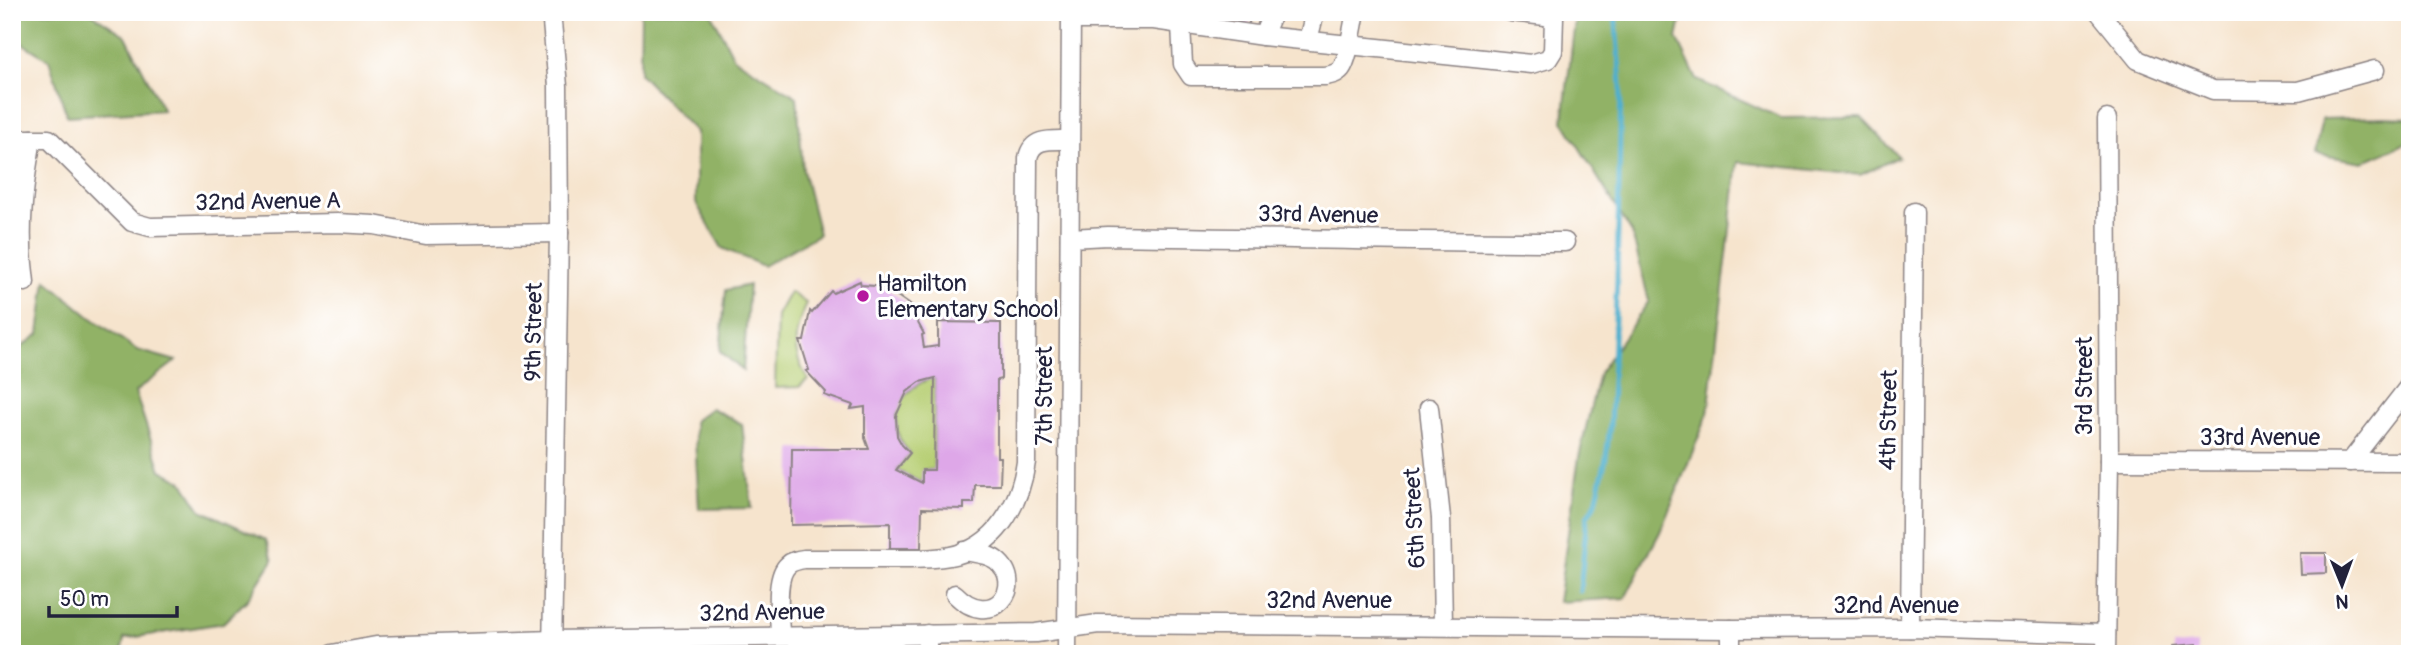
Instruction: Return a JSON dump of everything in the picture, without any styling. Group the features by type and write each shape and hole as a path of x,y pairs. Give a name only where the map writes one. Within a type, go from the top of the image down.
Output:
{"street":[{"name":"9th Street","path":"551,12 558,86 559,233 552,647"},
{"path":"1263,36 1273,12"},
{"path":"1308,40 1315,12"},
{"path":"1181,25 1184,64 1191,76 1325,76 1342,69 1356,12"},
{"path":"1070,16 1154,20 1263,36 1531,64 1548,59 1553,51 1554,14 1512,12"},
{"path":"2099,12 2138,60 2213,90 2298,91 2375,70"},
{"name":"7th Street","path":"1068,654 1070,16"},
{"name":"3rd Street","path":"2106,654 2109,461 2107,119"},
{"name":"32nd Avenue A","path":"12,139 49,139 132,222 150,227 337,223 374,225 426,235 559,233"},
{"path":"25,282 20,249 21,213 32,139"},
{"path":"791,642 780,598 782,572 790,563 804,559 930,559 953,556 990,536 1004,522 1023,486 1026,462 1029,150 1044,141 1070,140"},
{"name":"4th Street","path":"1910,628 1914,212"},
{"name":"33rd Avenue","path":"1070,238 1108,236 1565,242"},
{"path":"2350,462 2410,385"},
{"name":"6th Street","path":"1429,408 1441,518 1443,625"},
{"name":"33rd Avenue","path":"2109,461 2410,462"},
{"path":"955,594 973,608 985,609 996,606 1004,599 1008,589 1008,580 997,561 989,556 964,551"},
{"name":"32nd Avenue","path":"332,654 376,646 552,647 1036,634 1098,624 1910,628 2106,634"},
{"path":"1731,629 1731,654"},
{"path":"927,635 927,654"}],"green space":[{"path":"12,12 89,12 126,36 163,110 67,116 49,60 12,37"},
{"path":"641,12 711,12 734,58 797,97 803,170 819,234 763,266 722,248 696,203 696,132 640,74"},
{"path":"1576,12 1683,12 1677,38 1697,80 1781,118 1861,117 1899,157 1860,175 1738,162 1708,414 1660,532 1625,598 1558,602 1579,457 1599,373 1649,301 1632,233 1563,121"},
{"path":"2410,118 2410,141 2363,162 2315,154 2322,119"},
{"path":"46,280 89,316 137,350 176,361 135,392 161,470 182,481 201,510 266,540 273,560 248,599 223,623 124,639 121,654 12,654 12,354 39,334"},
{"path":"749,285 743,371 720,351 726,290"},
{"path":"790,292 806,303 797,333 796,351 808,379 799,387 775,388 777,315"},
{"path":"935,378 934,470 923,470 922,483 896,470 910,453 902,443 896,420 898,408 912,389"},
{"path":"711,408 742,424 752,508 699,509 694,421"}],"building":[{"path":"1220,12 1255,12 1247,26"},
{"path":"860,281 861,285 890,287 889,290 913,307 910,308 924,334 924,348 938,346 938,322 1001,323 1001,379 997,380 997,457 1001,457 1000,485 975,485 974,503 964,503 964,509 922,508 921,548 890,548 890,523 791,525 792,449 869,449 865,438 865,407 851,409 853,405 824,395 826,392 806,371 809,370 800,341 804,341 810,311 812,313 831,291 833,293","holes":["935,378 934,470 922,470 922,483 896,470 910,453 897,436 896,416 907,392 920,382"]},
{"path":"2300,553 2326,553 2326,573 2301,574"},
{"path":"2197,644 2197,654 2174,654 2173,646"}],"waterway":[{"path":"1580,591 1587,517 1596,502 1610,425 1617,278 1621,85 1615,12"}],"place":[{"name":"Hamilton Elementary School","path":"863,296"}]}
